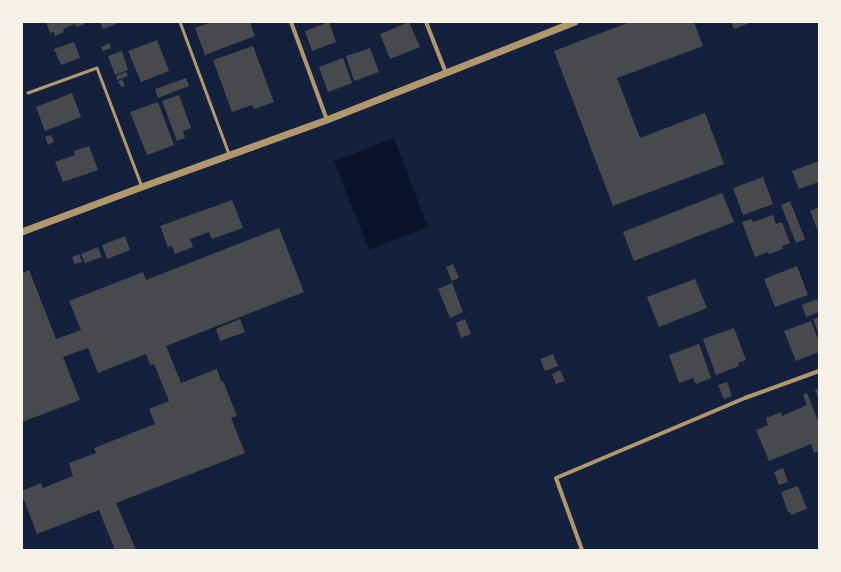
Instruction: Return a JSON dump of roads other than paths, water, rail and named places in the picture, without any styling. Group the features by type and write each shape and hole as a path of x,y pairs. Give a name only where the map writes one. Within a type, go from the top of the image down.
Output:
{"street":[{"path":"291,22 327,120"},
{"path":"426,22 446,73"},
{"path":"22,232 327,120 575,22"},
{"path":"582,550 556,478 745,398 819,371"}],"lane":[{"path":"180,22 230,156"},
{"path":"28,93 97,68 142,187"}],"water":[{"path":"394,138 428,227 369,250 334,161"}]}
